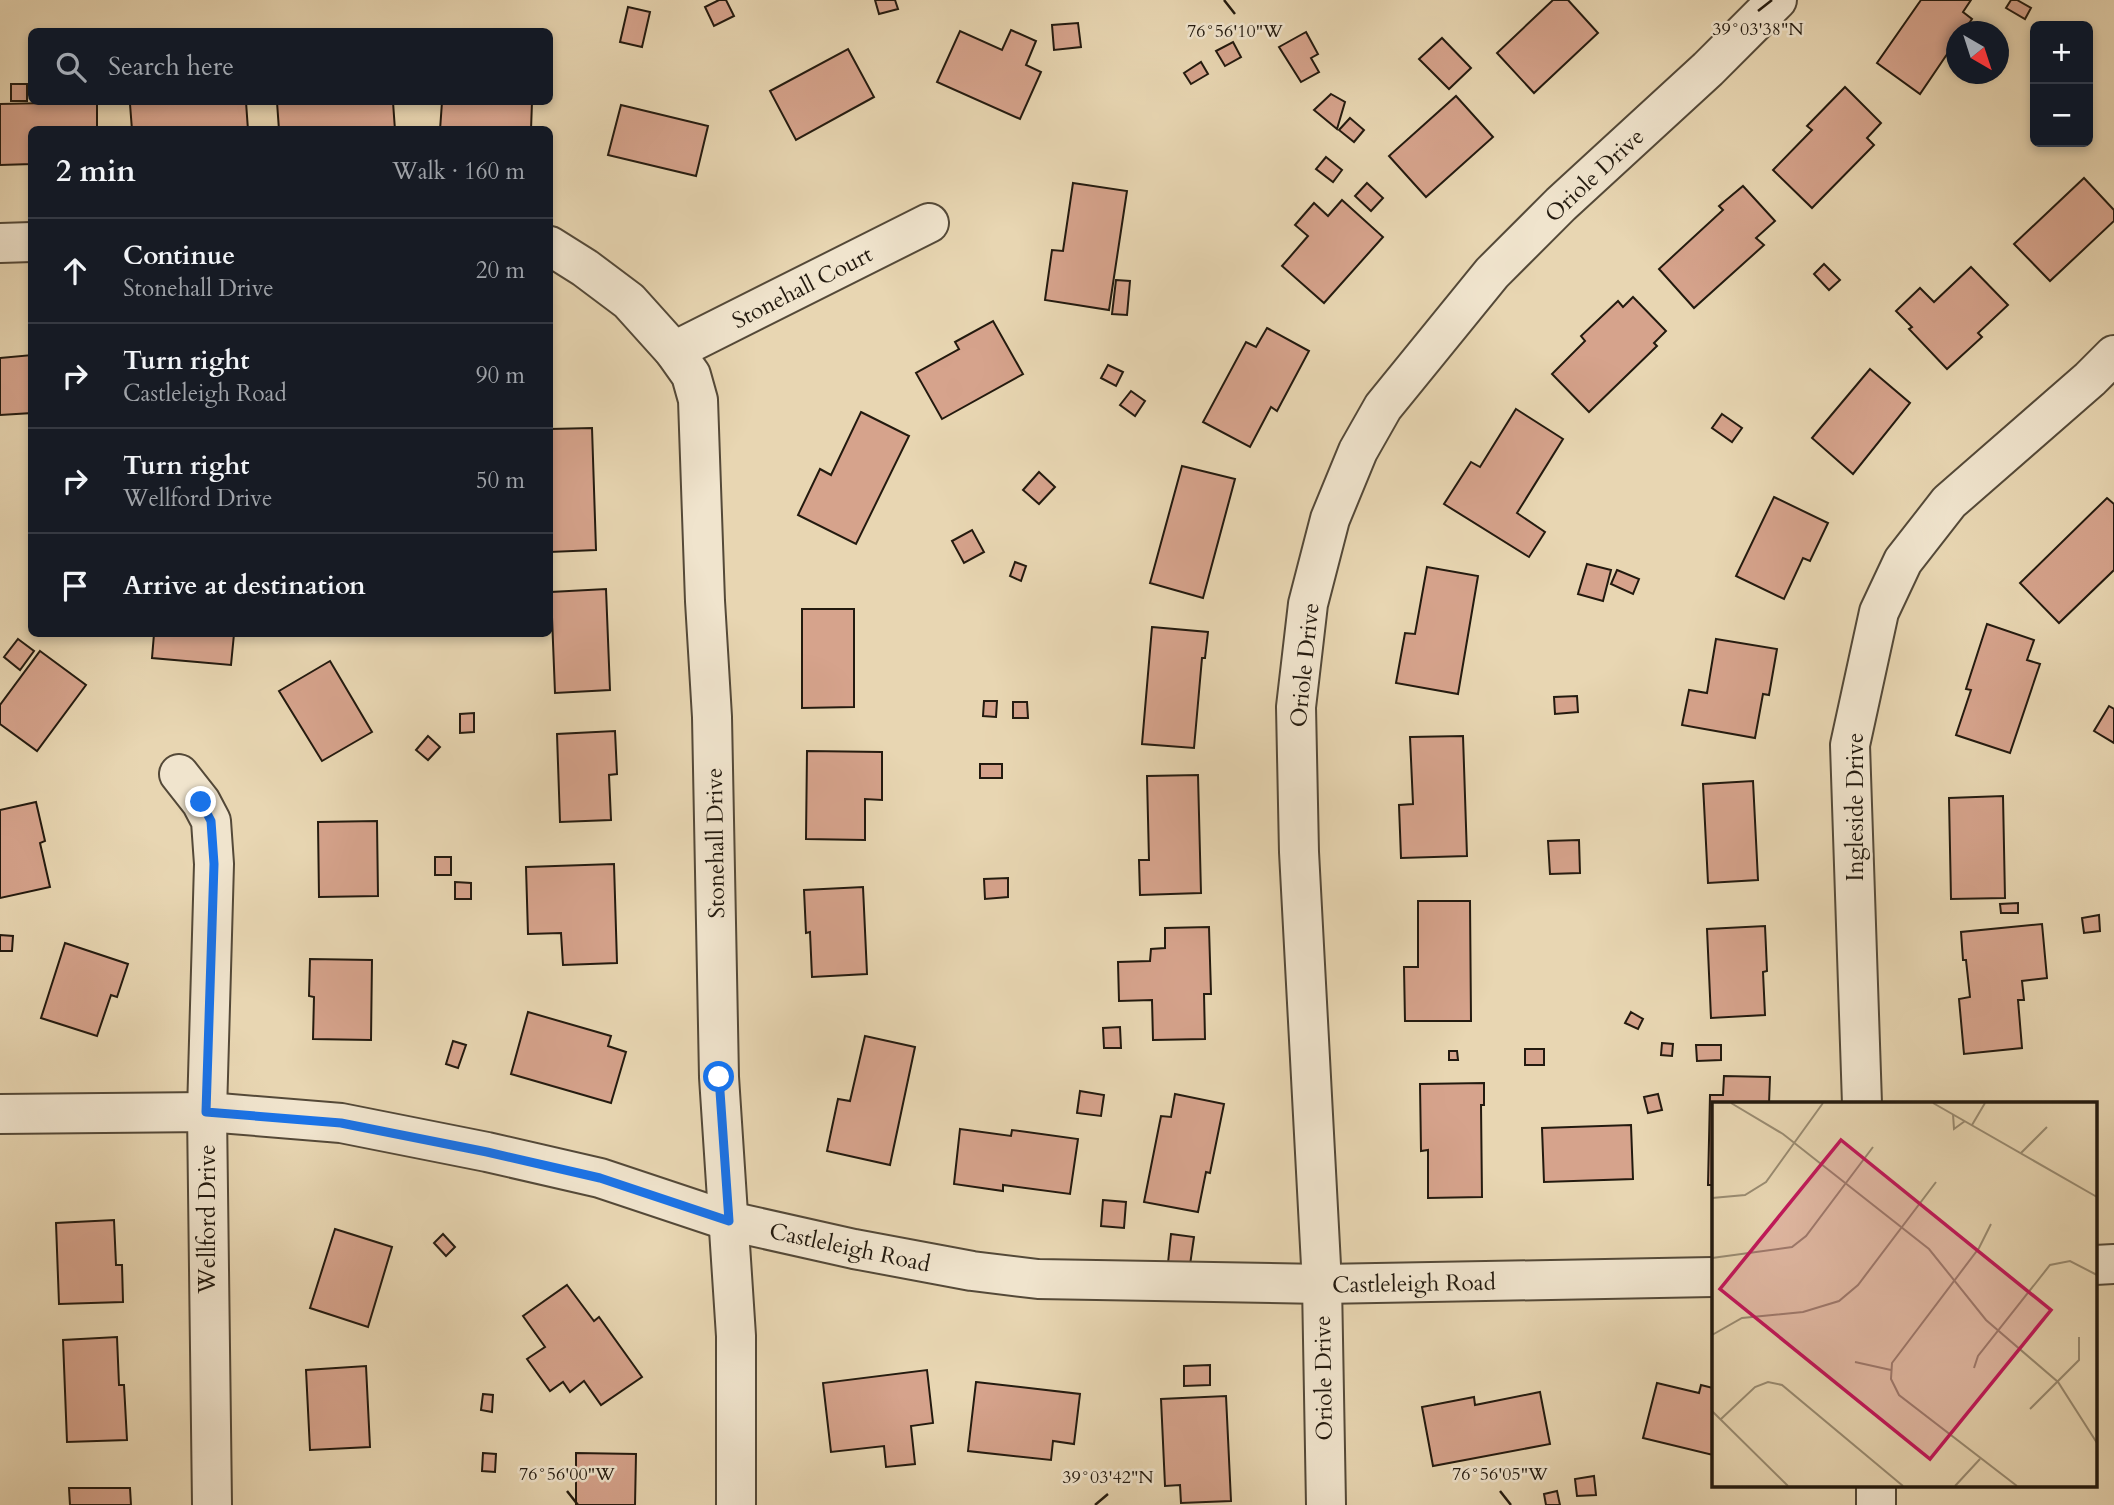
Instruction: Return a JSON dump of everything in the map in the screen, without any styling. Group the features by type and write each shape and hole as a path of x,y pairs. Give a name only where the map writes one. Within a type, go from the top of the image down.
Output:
{"street":[{"name":"Oriole Drive","path":"1325,1505 1322,1284 1299,852 1296,706 1308,604 1330,519 1358,450 1382,407 1492,273 1777,0"},
{"name":"Stonehall Court","path":"674,351 929,223"},
{"path":"0,243 28,242"},
{"name":"Stonehall Drive","path":"553,248 629,301 674,351 691,375 698,400 712,717 719,1077 736,1336 736,1505"},
{"name":"Ingleside Drive","path":"1861,1102 1850,746 1879,612 1903,561 1949,502 2114,355"},
{"name":"Wellford Drive","path":"179,774 201,802 211,821 214,854 206,1112 212,1505"},
{"name":"Castleleigh Road","path":"0,1114 206,1112 341,1123 600,1178 729,1221 855,1250 972,1271 1038,1279 1322,1284 1712,1277"},
{"path":"2096,1265 2114,1264"}],"building":[{"path":"719,0 726,0 734,16 714,26 705,7"},
{"path":"875,0 895,0 898,9 879,14"},
{"path":"1553,0 1568,0 1598,33 1534,93 1497,53"},
{"path":"1921,0 1971,0 1963,12 1972,19 1971,21 1946,21 1946,56 1920,94 1877,63"},
{"path":"2011,0 2017,0 2031,8 2025,19 2006,8"},
{"path":"628,7 650,12 642,47 620,42"},
{"path":"1078,23 1081,47 1054,50 1052,25"},
{"path":"1011,30 1036,41 1026,65 1041,72 1020,119 937,82 960,31 1002,50"},
{"path":"1306,32 1318,54 1311,58 1319,72 1301,82 1279,47"},
{"path":"1442,38 1471,68 1449,89 1419,59"},
{"path":"1233,42 1241,57 1225,66 1216,51"},
{"path":"848,49 874,97 796,140 770,91"},
{"path":"1201,62 1208,74 1191,84 1184,73"},
{"path":"11,84 27,84 27,101 11,101"},
{"path":"1845,87 1881,123 1867,138 1874,145 1812,208 1773,170 1812,130 1807,126"},
{"path":"1331,94 1345,102 1337,129 1314,110"},
{"path":"1456,96 1493,137 1426,197 1389,156"},
{"path":"0,104 97,105 97,126 28,126 28,164 0,165"},
{"path":"130,105 246,105 248,126 132,126"},
{"path":"277,105 393,105 395,126 279,126"},
{"path":"442,105 532,105 531,126 440,126"},
{"path":"621,105 708,126 696,176 608,155"},
{"path":"1350,118 1364,130 1354,142 1339,130"},
{"path":"1326,157 1342,170 1333,182 1316,169"},
{"path":"2084,178 2114,210 2114,221 2050,281 2014,244"},
{"path":"1073,183 1127,191 1109,310 1045,300 1052,250 1063,251"},
{"path":"1367,183 1383,198 1371,211 1355,196"},
{"path":"1743,186 1775,221 1756,238 1764,245 1694,308 1659,269 1723,210 1719,206"},
{"path":"1342,200 1383,237 1324,303 1282,266 1308,236 1295,225 1314,203 1328,216"},
{"path":"1824,264 1840,280 1829,290 1814,274"},
{"path":"1971,267 2008,305 1978,333 1982,337 1947,369 1909,329 1912,327 1896,311 1920,288 1934,302"},
{"path":"1116,280 1130,281 1127,315 1112,314"},
{"path":"1633,297 1666,331 1654,343 1657,346 1589,412 1552,374 1585,341 1581,336 1618,301 1623,307"},
{"path":"993,321 1023,374 942,419 916,373 959,349 955,342"},
{"path":"1267,328 1309,351 1277,411 1271,407 1250,447 1203,422 1246,342 1256,347"},
{"path":"28,355 28,413 0,415 0,358"},
{"path":"1108,365 1123,372 1116,386 1101,378"},
{"path":"1870,369 1910,403 1853,474 1812,438"},
{"path":"1131,391 1145,401 1135,416 1120,405"},
{"path":"1516,409 1563,439 1517,513 1545,532 1529,557 1444,504 1471,462 1480,467"},
{"path":"861,412 909,436 856,544 798,515 820,469 831,475"},
{"path":"1722,414 1742,428 1732,442 1712,428"},
{"path":"592,428 596,550 553,552 553,429"},
{"path":"1182,466 1235,479 1203,598 1150,583"},
{"path":"1039,472 1055,487 1039,504 1023,490"},
{"path":"1774,497 1828,523 1810,561 1803,558 1784,599 1736,576"},
{"path":"2107,498 2114,504 2114,570 2059,623 2020,583"},
{"path":"972,530 984,552 964,563 952,541"},
{"path":"1015,562 1026,566 1021,581 1010,576"},
{"path":"1587,564 1611,570 1603,601 1578,594"},
{"path":"1427,567 1478,576 1458,694 1396,683 1405,633 1415,634"},
{"path":"1617,570 1639,579 1633,594 1611,584"},
{"path":"606,589 610,690 555,693 553,592"},
{"path":"802,609 854,609 854,707 802,708"},
{"path":"1987,624 2034,640 2027,660 2040,664 2010,753 1956,735 1971,690 1966,689"},
{"path":"1152,627 1208,632 1205,658 1202,658 1194,748 1142,744"},
{"path":"154,637 234,637 231,665 152,658"},
{"path":"18,639 34,651 20,670 4,657"},
{"path":"1716,639 1777,649 1769,695 1763,694 1755,738 1682,725 1689,690 1707,693"},
{"path":"40,651 86,685 37,751 0,724 0,705"},
{"path":"330,661 372,732 322,761 279,691"},
{"path":"1577,696 1578,712 1555,714 1554,697"},
{"path":"984,701 997,701 996,717 983,716"},
{"path":"1013,702 1027,702 1028,718 1013,718"},
{"path":"2109,706 2114,709 2114,743 2094,731"},
{"path":"474,713 474,732 460,733 460,714"},
{"path":"615,731 617,774 609,775 611,820 560,822 557,734"},
{"path":"428,736 440,747 428,760 416,750"},
{"path":"1463,736 1467,856 1401,858 1399,805 1413,804 1410,737"},
{"path":"807,751 882,752 882,800 865,799 865,840 806,839"},
{"path":"980,764 1002,764 1002,778 980,778"},
{"path":"1198,775 1201,893 1140,895 1139,860 1149,860 1147,776"},
{"path":"1753,781 1758,880 1708,883 1703,784"},
{"path":"2003,796 2005,898 1951,899 1949,798"},
{"path":"36,802 45,841 40,843 50,887 0,898 0,810"},
{"path":"377,821 378,896 319,897 318,822"},
{"path":"1579,840 1580,873 1550,874 1548,841"},
{"path":"435,857 451,857 451,875 435,875"},
{"path":"614,864 617,963 563,965 561,933 528,934 526,867"},
{"path":"1008,878 1008,897 985,899 984,879"},
{"path":"455,882 471,883 471,899 455,899"},
{"path":"863,887 867,974 812,977 810,932 806,933 804,890"},
{"path":"1418,901 1470,901 1471,1021 1405,1021 1404,967 1418,967"},
{"path":"2018,903 2018,913 2001,913 2000,904"},
{"path":"2099,915 2100,931 2084,933 2082,918"},
{"path":"2042,924 2047,978 2022,981 2024,1000 2018,1000 2022,1048 1964,1054 1959,999 1970,997 1961,932"},
{"path":"1765,926 1765,1015 1711,1018 1707,929"},
{"path":"1209,927 1211,994 1204,994 1205,1039 1153,1040 1152,1000 1119,1001 1118,962 1150,961 1151,949 1165,948 1165,928"},
{"path":"0,935 13,936 12,951 0,951"},
{"path":"65,943 128,964 117,997 111,995 97,1036 41,1018"},
{"path":"310,959 372,960 371,1040 313,1039 314,997 309,996"},
{"path":"528,1012 611,1036 608,1046 626,1052 611,1103 511,1074"},
{"path":"1631,1012 1643,1019 1638,1029 1625,1023"},
{"path":"1120,1027 1121,1048 1104,1048 1103,1028"},
{"path":"865,1036 915,1047 890,1165 827,1151 838,1099 850,1101"},
{"path":"453,1041 466,1045 458,1068 446,1064"},
{"path":"1662,1043 1673,1044 1672,1056 1661,1055"},
{"path":"1696,1045 1721,1045 1721,1060 1697,1061"},
{"path":"1525,1049 1544,1049 1544,1065 1525,1065"},
{"path":"1449,1051 1457,1051 1458,1060 1449,1060"},
{"path":"1724,1076 1770,1077 1769,1102 1712,1102 1712,1185 1708,1185 1710,1095 1723,1095"},
{"path":"1484,1083 1484,1105 1481,1105 1482,1197 1428,1198 1428,1150 1421,1151 1420,1084"},
{"path":"1080,1091 1104,1095 1101,1116 1077,1113"},
{"path":"1175,1094 1224,1104 1210,1173 1206,1172 1198,1212 1144,1202 1161,1116 1171,1117"},
{"path":"1658,1094 1662,1110 1648,1113 1644,1097"},
{"path":"1631,1125 1633,1179 1544,1182 1542,1128"},
{"path":"960,1129 1011,1136 1012,1130 1078,1139 1070,1194 1003,1185 1003,1191 954,1184"},
{"path":"1103,1200 1126,1202 1124,1228 1101,1226"},
{"path":"114,1220 116,1265 122,1265 123,1302 59,1304 56,1223"},
{"path":"335,1229 392,1247 368,1327 310,1308"},
{"path":"443,1234 455,1247 446,1256 434,1243"},
{"path":"1171,1234 1194,1237 1190,1265 1168,1263"},
{"path":"567,1285 594,1321 599,1317 642,1377 601,1405 584,1381 570,1392 563,1382 550,1391 527,1359 545,1347 523,1316"},
{"path":"117,1337 119,1385 124,1385 127,1440 67,1442 63,1340"},
{"path":"1210,1365 1210,1385 1184,1386 1184,1366"},
{"path":"366,1366 370,1447 310,1450 306,1370"},
{"path":"927,1370 933,1423 911,1426 915,1464 886,1467 884,1446 831,1452 823,1383"},
{"path":"976,1382 1080,1394 1074,1444 1053,1441 1051,1460 968,1451"},
{"path":"1657,1383 1699,1393 1701,1385 1712,1388 1712,1455 1643,1438"},
{"path":"1540,1392 1550,1444 1433,1466 1422,1407 1474,1397 1475,1405"},
{"path":"483,1394 493,1395 492,1412 481,1410"},
{"path":"1226,1396 1231,1501 1181,1503 1180,1485 1165,1486 1161,1399"},
{"path":"483,1453 496,1454 495,1472 482,1471"},
{"path":"576,1453 636,1454 635,1505 576,1505"},
{"path":"1594,1476 1596,1495 1577,1496 1575,1479"},
{"path":"69,1488 130,1488 131,1505 70,1505"},
{"path":"1557,1491 1560,1505 1546,1505 1544,1494"}],"route":[{"path":"201,802 211,821 214,864 206,1112 341,1123 487,1152 600,1178 729,1221 719,1077"}]}
